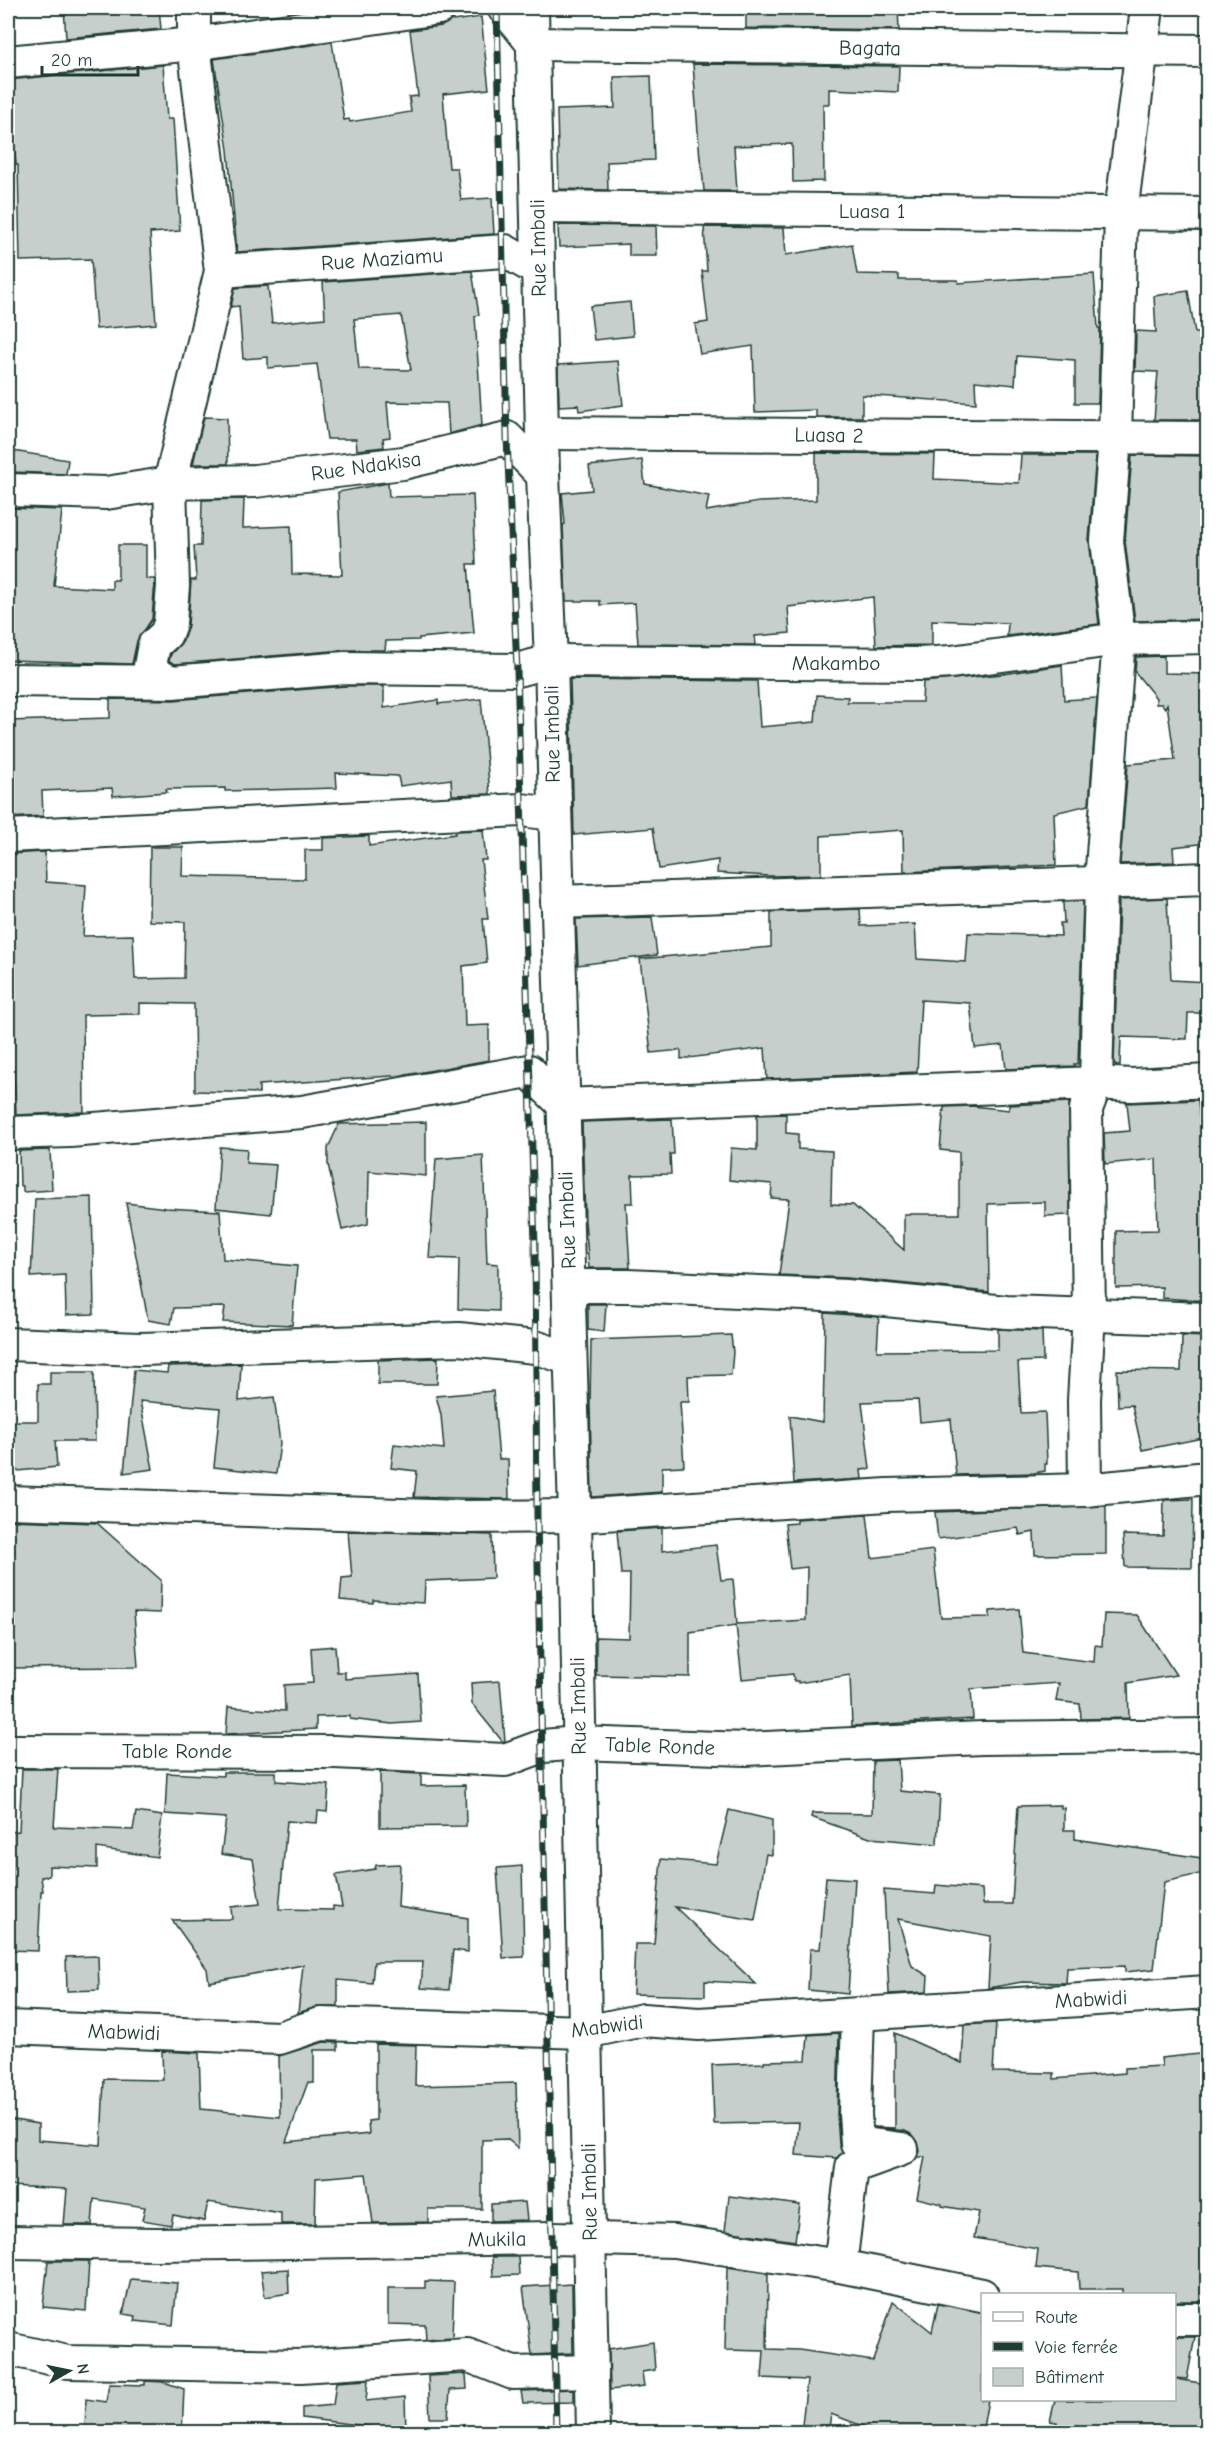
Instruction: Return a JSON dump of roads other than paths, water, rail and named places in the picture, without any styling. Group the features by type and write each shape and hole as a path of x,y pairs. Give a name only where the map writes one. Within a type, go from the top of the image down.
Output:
{"street":[{"path":"172,682 157,675 150,666 154,645 166,634 170,623 173,586 170,483 221,271 194,44 194,8"},
{"path":"8,62 194,44 439,8"},
{"path":"504,8 533,44"},
{"name":"Rue Imbali","path":"532,8 543,475 551,661 575,1515 593,2433"},
{"path":"1085,1490 1084,1400 1089,1314 1086,1109 1096,1083 1101,882 1119,639 1107,541 1115,438 1121,213 1147,8"},
{"name":"Bagata","path":"533,44 1208,51"},
{"name":"Luasa 1","path":"537,207 1208,214"},
{"name":"Rue Maziamu","path":"221,271 505,251 538,270"},
{"name":"Luasa 2","path":"543,432 1208,438"},
{"name":"Rue Ndakisa","path":"170,483 255,481 403,463 507,438 543,475"},
{"path":"8,490 106,493 170,483"},
{"name":"Makambo","path":"8,680 172,682 345,668 517,670 551,661 921,664 1119,639 1208,637"},
{"path":"8,836 521,810 554,814"},
{"path":"557,902 1208,879"},
{"path":"8,1133 70,1131 302,1112 529,1071 564,1105 1096,1083 1132,1085 1208,1081"},
{"path":"569,1295 583,1286 617,1285 846,1296 1006,1312 1208,1319"},
{"path":"8,1344 140,1349 459,1340 535,1347 570,1359"},
{"path":"8,1502 462,1517 575,1515 887,1495 1085,1490 1207,1484"},
{"name":"Table Ronde","path":"8,1751 335,1752 505,1760 543,1746 578,1743 746,1749 982,1738 1208,1735"},
{"name":"Mabwidi","path":"8,2027 279,2038 321,2024 586,2032 643,2020 699,2024 858,2016 983,2005 1208,1992"},
{"path":"840,2266 852,2167 902,2150 857,2143 855,2114 858,2016"},
{"name":"Mukila","path":"8,2242 157,2244 590,2238 674,2241 840,2266 981,2295"},
{"path":"1176,2319 1208,2319"},
{"path":"8,2349 67,2362 301,2366 467,2355 513,2373 592,2371"}],"railway":[{"path":"497,8 507,438 517,670 535,1245 537,1517 556,2432"}]}
